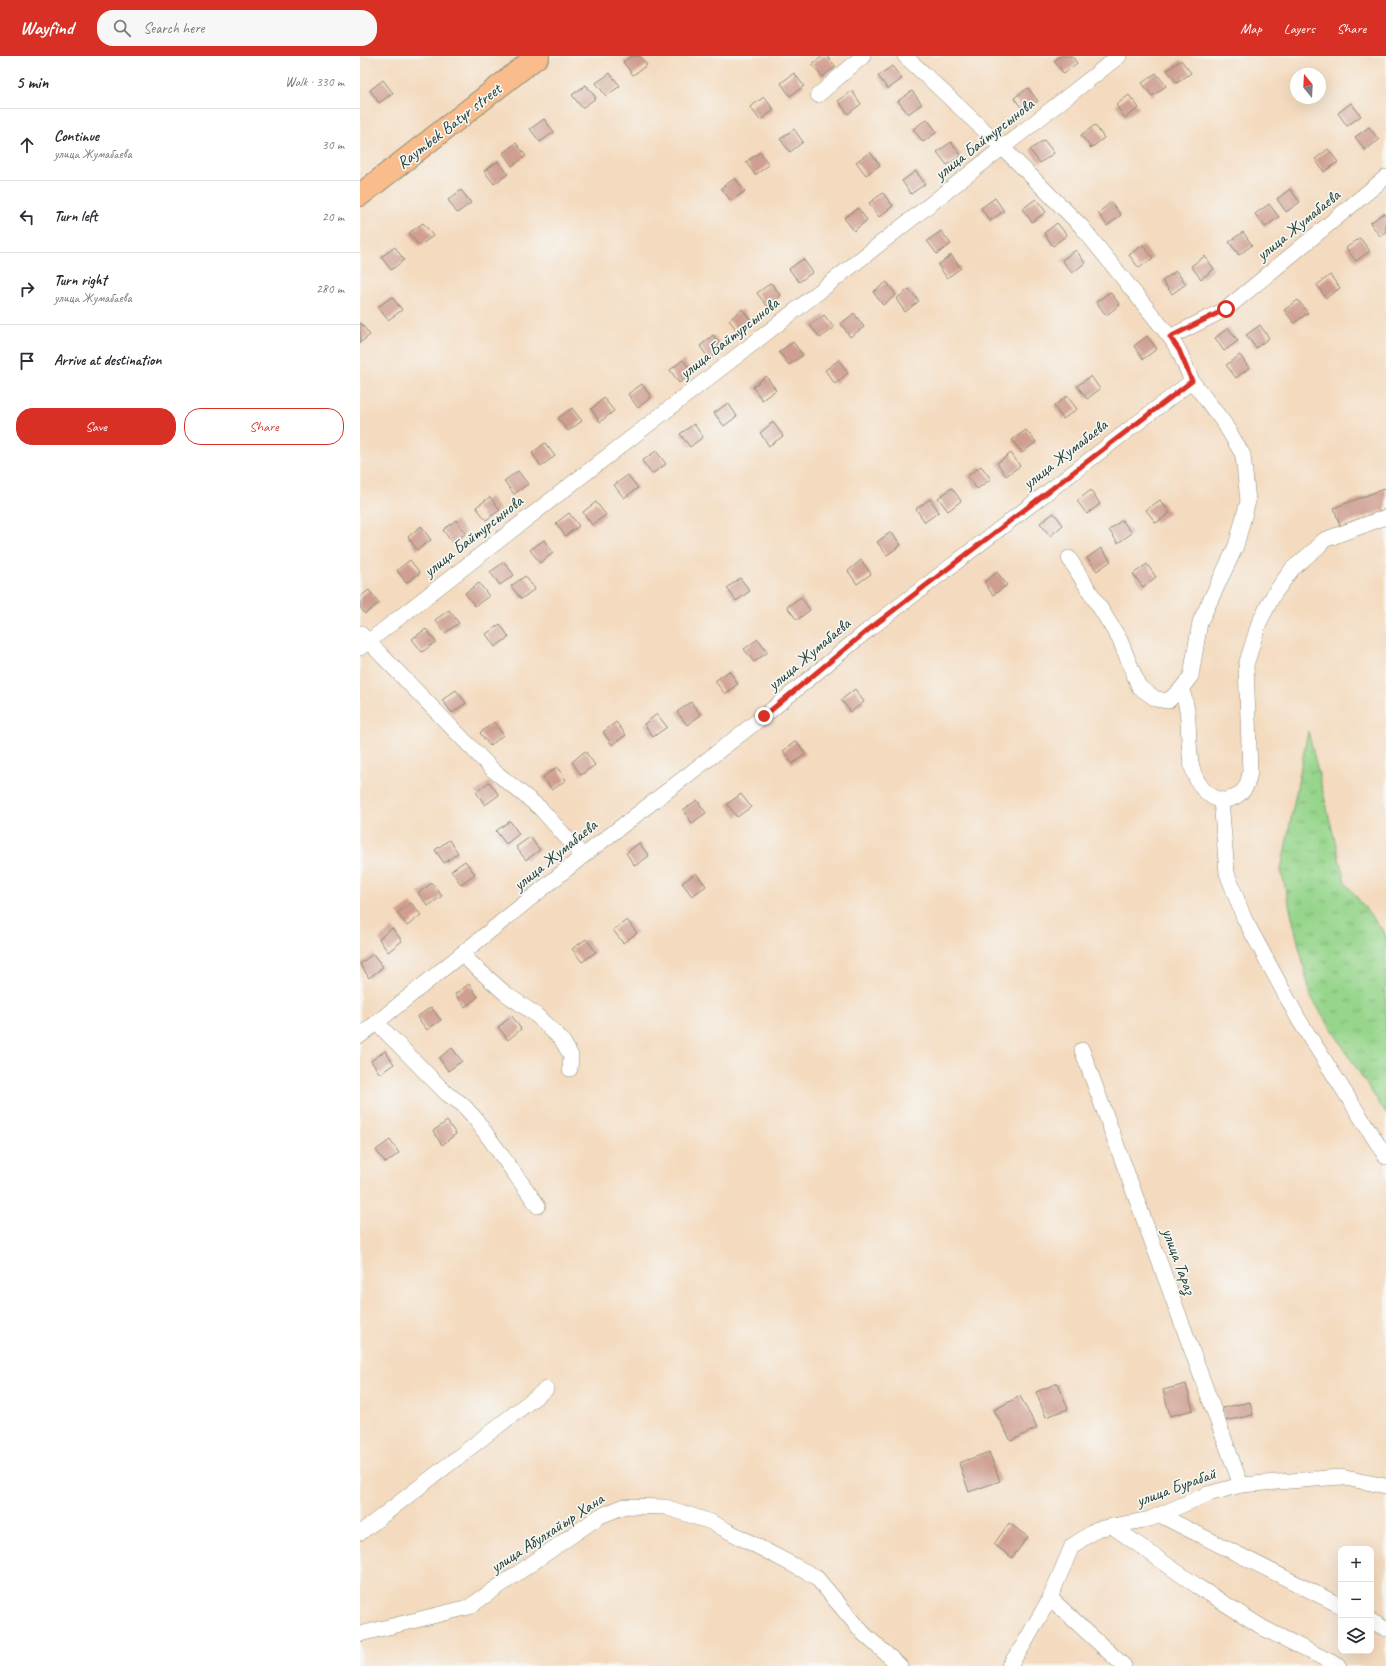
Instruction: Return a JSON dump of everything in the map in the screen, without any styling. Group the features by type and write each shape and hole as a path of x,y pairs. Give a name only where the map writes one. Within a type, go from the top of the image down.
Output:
{"main road":[{"name":"Raymbek Batyr street","path":"360,195 538,56"}],"street":[{"path":"818,96 863,56"},
{"path":"905,56 1003,148 1081,226 1170,337 1179,350 1192,381 1224,423 1243,455 1248,501 1236,546 1200,622 1191,676 1181,689 1168,701 1156,699 1139,687 1120,640 1069,558"},
{"name":"улица Байтурсынова","path":"363,641 762,337 1119,56"},
{"name":"улица Жумабаева","path":"1170,337 1226,309 1386,177"},
{"name":"улица Жумабаева","path":"360,1036 583,856 764,716 868,630 1192,381"},
{"path":"1181,689 1186,699 1192,767 1207,796 1221,800 1235,797 1247,787 1250,772 1246,665 1259,623 1274,594 1292,569 1318,548 1324,540 1386,517"},
{"path":"363,641 494,771 540,808 583,856"},
{"path":"1221,800 1227,873 1244,918 1299,1020 1386,1157"},
{"path":"462,955 506,994 535,1014 562,1040 571,1056 570,1069"},
{"path":"376,1023 447,1094 462,1104 474,1117 538,1206"},
{"name":"улица Тараз","path":"1082,1050 1241,1485"},
{"path":"360,1533 546,1389"},
{"name":"улица Бурабай","path":"1009,1666 1024,1644 1050,1598 1072,1546 1097,1529 1150,1520 1160,1514 1208,1494 1241,1485 1340,1477 1386,1486"},
{"name":"улица Абулхайыр Хана","path":"360,1634 469,1607 600,1516 624,1506 665,1507 711,1522 816,1577 864,1634 900,1666"},
{"path":"1160,1514 1338,1604"},
{"path":"1112,1526 1197,1586 1265,1629 1339,1666"},
{"path":"1050,1598 1124,1666"},
{"path":"1374,1623 1386,1629"}],"green space":[{"path":"1308,731 1345,882 1386,935 1386,1114 1311,997 1281,870"}],"building":[{"path":"632,56 640,56 647,65 633,75 623,62"},
{"path":"823,56 827,56 836,67 822,77 812,64"},
{"path":"1060,56 1072,56 1077,63 1064,74 1054,61"},
{"path":"1181,60 1191,73 1177,83 1167,70"},
{"path":"892,66 902,79 888,89 878,76"},
{"path":"610,73 620,86 606,96 596,83"},
{"path":"794,73 804,86 790,96 781,83"},
{"path":"1156,73 1166,86 1152,96 1142,83"},
{"path":"383,80 393,93 379,103 370,90"},
{"path":"586,85 596,98 582,108 572,95"},
{"path":"1028,88 1038,101 1024,111 1014,98"},
{"path":"852,91 861,104 848,114 838,101"},
{"path":"912,91 922,104 908,114 898,101"},
{"path":"1129,95 1139,108 1125,118 1116,105"},
{"path":"764,97 774,110 760,120 750,107"},
{"path":"1351,103 1361,116 1347,126 1338,113"},
{"path":"544,119 554,132 540,142 530,129"},
{"path":"927,119 937,132 923,142 913,129"},
{"path":"1095,125 1104,138 1091,148 1081,135"},
{"path":"1369,127 1379,140 1365,150 1355,137"},
{"path":"794,129 803,142 790,152 780,139"},
{"path":"1044,140 1054,153 1040,163 1030,150"},
{"path":"951,142 961,155 947,165 937,152"},
{"path":"516,143 526,156 512,166 503,153"},
{"path":"1328,149 1338,162 1324,172 1315,159"},
{"path":"760,152 769,165 755,175 746,162"},
{"path":"870,152 880,165 866,175 856,162"},
{"path":"498,161 508,174 494,184 484,171"},
{"path":"916,171 925,184 911,194 902,181"},
{"path":"735,178 745,191 731,201 721,188"},
{"path":"1290,189 1300,202 1286,212 1277,199"},
{"path":"461,190 471,203 457,213 448,200"},
{"path":"883,193 893,206 879,217 869,203"},
{"path":"995,198 1004,211 990,221 981,208"},
{"path":"1036,199 1046,212 1032,222 1022,209"},
{"path":"1111,202 1121,215 1107,226 1098,213"},
{"path":"1269,204 1279,217 1265,227 1255,214"},
{"path":"858,208 867,220 854,231 844,218"},
{"path":"1384,213 1386,216 1386,232 1380,236 1370,223"},
{"path":"423,223 433,236 419,246 409,233"},
{"path":"1057,223 1067,235 1053,246 1044,233"},
{"path":"941,231 951,244 937,254 927,241"},
{"path":"1243,232 1252,245 1239,255 1229,242"},
{"path":"1360,238 1370,251 1356,261 1346,248"},
{"path":"1143,245 1153,258 1139,268 1129,255"},
{"path":"395,247 404,260 391,270 381,257"},
{"path":"1076,250 1085,263 1072,273 1062,260"},
{"path":"951,255 961,268 947,278 938,265"},
{"path":"1205,256 1214,269 1201,279 1191,266"},
{"path":"803,259 813,272 799,282 789,269"},
{"path":"1176,271 1186,284 1172,294 1162,281"},
{"path":"1330,275 1340,288 1326,298 1317,285"},
{"path":"887,282 896,295 883,305 873,292"},
{"path":"771,283 781,296 767,306 757,293"},
{"path":"909,289 919,301 905,312 896,299"},
{"path":"1110,292 1120,305 1106,315 1096,302"},
{"path":"392,297 402,310 388,320 378,307"},
{"path":"1298,300 1308,313 1294,323 1284,310"},
{"path":"742,309 752,322 738,332 729,320"},
{"path":"854,313 864,327 850,337 841,324"},
{"path":"824,315 834,328 820,338 810,325"},
{"path":"360,322 370,335 360,343"},
{"path":"1260,325 1269,338 1256,348 1246,335"},
{"path":"1228,328 1238,341 1224,351 1215,338"},
{"path":"713,335 723,348 709,359 700,346"},
{"path":"1147,336 1157,349 1143,359 1134,346"},
{"path":"793,342 803,355 789,365 779,352"},
{"path":"1240,355 1249,368 1236,378 1226,365"},
{"path":"683,360 693,373 679,383 670,370"},
{"path":"839,360 848,373 835,384 825,370"},
{"path":"766,376 776,390 762,400 753,387"},
{"path":"1091,376 1100,389 1087,399 1077,386"},
{"path":"642,384 651,397 638,408 628,394"},
{"path":"1067,396 1077,409 1063,419 1054,406"},
{"path":"604,398 614,411 600,422 591,409"},
{"path":"728,403 737,416 724,426 714,413"},
{"path":"572,408 582,421 568,431 558,418"},
{"path":"773,422 783,436 769,446 760,433"},
{"path":"694,424 703,437 690,447 680,434"},
{"path":"1026,430 1036,442 1022,453 1012,440"},
{"path":"545,443 555,456 541,466 532,453"},
{"path":"656,451 666,464 652,474 642,461"},
{"path":"1011,453 1020,466 1006,476 997,463"},
{"path":"981,466 991,479 977,489 967,476"},
{"path":"518,471 528,484 514,494 504,481"},
{"path":"628,475 638,488 624,498 614,485"},
{"path":"952,488 961,501 948,511 938,498"},
{"path":"1386,488 1386,509 1340,526 1334,508"},
{"path":"1091,490 1100,504 1087,514 1077,501"},
{"path":"490,497 500,510 486,520 476,507"},
{"path":"930,499 939,512 925,522 916,509"},
{"path":"1160,500 1170,513 1156,523 1146,510"},
{"path":"596,502 606,515 592,525 583,512"},
{"path":"569,513 579,526 565,536 556,523"},
{"path":"1054,513 1063,525 1050,536 1040,523"},
{"path":"456,520 466,533 453,544 443,530"},
{"path":"1122,520 1132,533 1118,543 1109,530"},
{"path":"421,526 431,540 417,550 408,537"},
{"path":"891,532 901,545 887,555 877,542"},
{"path":"544,540 553,553 540,563 530,550"},
{"path":"1101,548 1111,561 1097,571 1087,558"},
{"path":"410,560 420,573 406,583 397,570"},
{"path":"861,560 871,574 857,584 848,571"},
{"path":"504,562 514,575 500,585 490,572"},
{"path":"1147,564 1156,577 1143,587 1133,574"},
{"path":"997,572 1007,585 993,595 984,582"},
{"path":"525,576 535,589 521,599 511,586"},
{"path":"740,578 750,591 736,601 727,588"},
{"path":"479,583 489,596 475,606 465,593"},
{"path":"369,590 379,603 365,614 360,607 360,597"},
{"path":"801,597 810,610 797,620 787,607"},
{"path":"449,610 459,623 445,633 435,620"},
{"path":"500,624 509,637 495,647 486,634"},
{"path":"426,629 436,642 422,652 412,639"},
{"path":"758,639 768,652 754,662 744,649"},
{"path":"729,671 738,684 725,694 715,681"},
{"path":"855,689 864,702 851,712 841,700"},
{"path":"456,690 466,703 452,713 442,700"},
{"path":"691,702 701,715 687,725 677,712"},
{"path":"657,714 667,727 653,737 644,724"},
{"path":"494,722 503,735 490,746 480,733"},
{"path":"616,722 626,735 612,745 603,732"},
{"path":"796,741 806,754 792,764 783,751"},
{"path":"585,751 595,765 581,775 572,762"},
{"path":"557,767 566,780 552,790 543,777"},
{"path":"489,782 499,795 485,805 476,792"},
{"path":"741,794 751,807 737,817 727,804"},
{"path":"697,800 706,813 692,823 683,810"},
{"path":"510,821 519,834 506,844 496,831"},
{"path":"530,837 540,850 526,860 516,847"},
{"path":"449,840 458,853 444,863 435,850"},
{"path":"639,843 649,856 635,866 626,853"},
{"path":"465,861 475,874 461,884 451,871"},
{"path":"696,873 706,886 692,896 682,883"},
{"path":"432,883 442,896 428,906 418,893"},
{"path":"411,903 421,915 407,926 397,913"},
{"path":"627,920 637,933 623,943 613,930"},
{"path":"392,928 402,941 388,952 379,939"},
{"path":"586,939 596,952 582,962 572,949"},
{"path":"373,954 383,967 369,978 360,964"},
{"path":"469,984 478,997 465,1007 455,994"},
{"path":"431,1007 441,1020 427,1030 417,1017"},
{"path":"512,1016 521,1029 508,1040 498,1027"},
{"path":"452,1048 462,1061 448,1071 439,1058"},
{"path":"385,1051 394,1064 380,1074 371,1061"},
{"path":"447,1121 456,1134 442,1145 433,1131"},
{"path":"390,1140 399,1153 386,1163 376,1150"},
{"path":"1058,1383 1068,1409 1046,1417 1036,1392"},
{"path":"1186,1384 1193,1410 1170,1416 1163,1390"},
{"path":"1020,1396 1037,1428 1011,1441 994,1410"},
{"path":"1250,1402 1253,1415 1224,1421 1222,1408"},
{"path":"989,1452 1000,1481 969,1492 959,1463"},
{"path":"1009,1523 1028,1537 1012,1558 994,1544"}],"route":[{"path":"764,716 868,630 1192,381 1179,350 1170,337 1226,309"}]}
